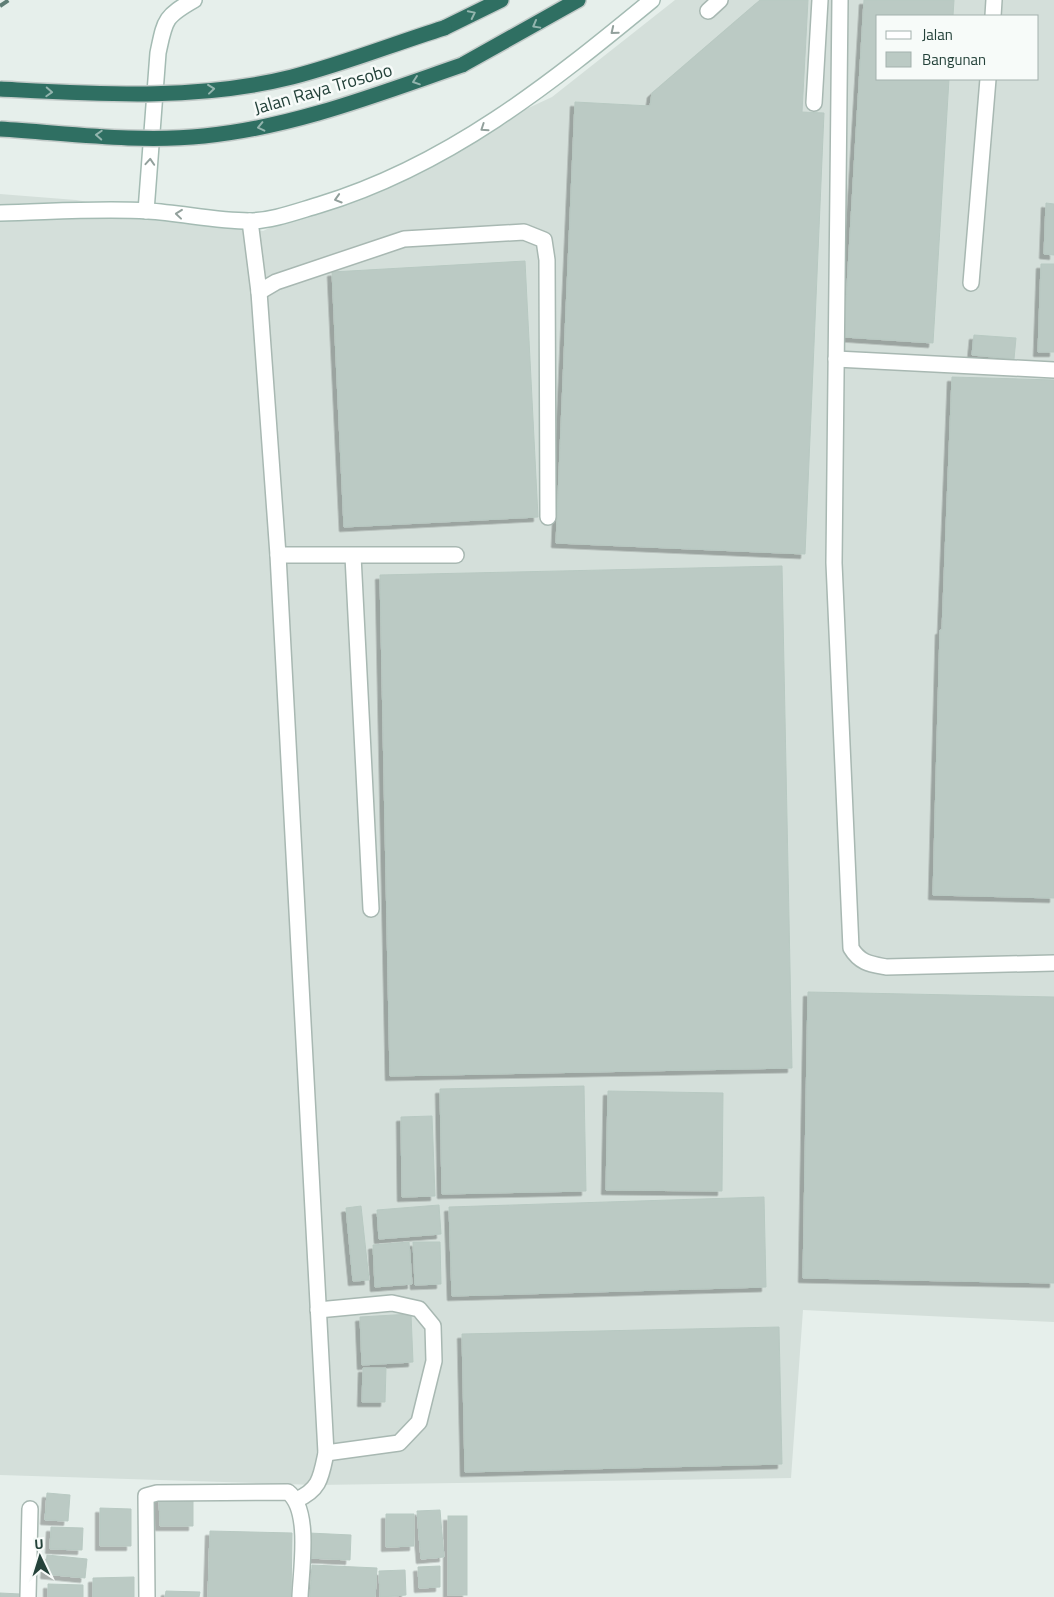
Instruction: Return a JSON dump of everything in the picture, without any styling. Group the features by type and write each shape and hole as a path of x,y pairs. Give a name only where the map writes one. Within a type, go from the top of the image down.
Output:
{"highway":[{"name":"Jalan Raya Trosobo","path":"0,89 152,95 240,86 292,77 444,28 501,0"},
{"name":"Jalan Raya Trosobo","path":"0,129 161,138 213,135 250,130 316,114 462,65 578,0"}],"street":[{"path":"146,211 158,53 163,28 172,12 194,0"},
{"path":"0,213 146,211 250,221 297,212 346,197 415,166 477,133 555,80 652,0"},
{"path":"708,11 720,0"},
{"path":"814,103 820,0"},
{"path":"840,0 834,563 851,948 856,957 864,963 886,967 1054,963"},
{"path":"993,15 994,0"},
{"path":"971,283 988,80"},
{"path":"250,221 259,292 278,555 326,1453 321,1478 310,1494 296,1500"},
{"path":"259,292 276,282 404,239 524,232 544,240 547,260 548,517"},
{"path":"836,359 1054,370"},
{"path":"278,555 456,555"},
{"path":"353,556 371,909"},
{"path":"318,1310 392,1303 420,1309 433,1326 434,1361 420,1422 399,1443 326,1453"},
{"path":"147,1597 146,1496 288,1492 296,1500 302,1518 300,1597"},
{"path":"28,1597 30,1509"}],"shaded area":[{"path":"675,0 1054,0 1054,1322 803,1310 791,1478 316,1485 0,1475 0,194 76,200 263,231 552,97"}],"building":[{"path":"760,0 808,0 802,112 824,113 805,554 556,543 575,102 650,106 652,93"},
{"path":"864,0 954,0 953,15 876,15 876,80 949,80 933,343 844,337"},
{"path":"1046,203 1054,204 1054,255 1044,254"},
{"path":"525,261 538,517 344,527 332,272"},
{"path":"1041,264 1054,264 1054,352 1038,352"},
{"path":"974,335 1016,338 1014,359 972,355"},
{"path":"952,377 1054,380 1054,898 933,895 940,630 942,630"},
{"path":"782,566 792,1068 390,1076 380,575"},
{"path":"808,992 1054,997 1054,1283 803,1278"},
{"path":"584,1086 586,1191 442,1194 440,1089"},
{"path":"608,1091 723,1093 722,1191 606,1190"},
{"path":"432,1116 435,1196 402,1197 401,1117"},
{"path":"764,1197 766,1287 452,1296 449,1207"},
{"path":"439,1205 441,1234 379,1239 377,1210"},
{"path":"361,1206 369,1280 353,1281 346,1208"},
{"path":"409,1242 412,1284 375,1287 373,1245"},
{"path":"413,1242 440,1242 441,1284 415,1285"},
{"path":"411,1314 413,1362 362,1365 360,1317"},
{"path":"779,1327 782,1464 465,1472 462,1334"},
{"path":"363,1368 386,1368 385,1402 362,1402"},
{"path":"47,1493 70,1495 68,1521 45,1520"},
{"path":"193,1495 193,1526 160,1526 159,1496"},
{"path":"100,1508 131,1509 131,1546 100,1546"},
{"path":"440,1510 444,1557 421,1559 417,1511"},
{"path":"386,1514 414,1514 414,1546 386,1547"},
{"path":"448,1516 467,1516 467,1595 448,1595"},
{"path":"51,1527 83,1528 82,1550 50,1549"},
{"path":"210,1531 292,1533 291,1597 208,1597"},
{"path":"309,1533 351,1535 350,1560 309,1558"},
{"path":"47,1555 87,1559 85,1578 45,1574"},
{"path":"312,1565 377,1568 375,1597 310,1597"},
{"path":"440,1566 440,1587 419,1588 418,1567"},
{"path":"405,1570 406,1595 380,1597 379,1571"},
{"path":"134,1577 134,1597 93,1597 93,1578"},
{"path":"48,1584 83,1585 83,1597 48,1597"},
{"path":"166,1591 200,1592 199,1597 165,1597"},
{"path":"0,1593 20,1594 20,1597 0,1597"}],"railway":[{"path":"0,6 9,0"}]}
